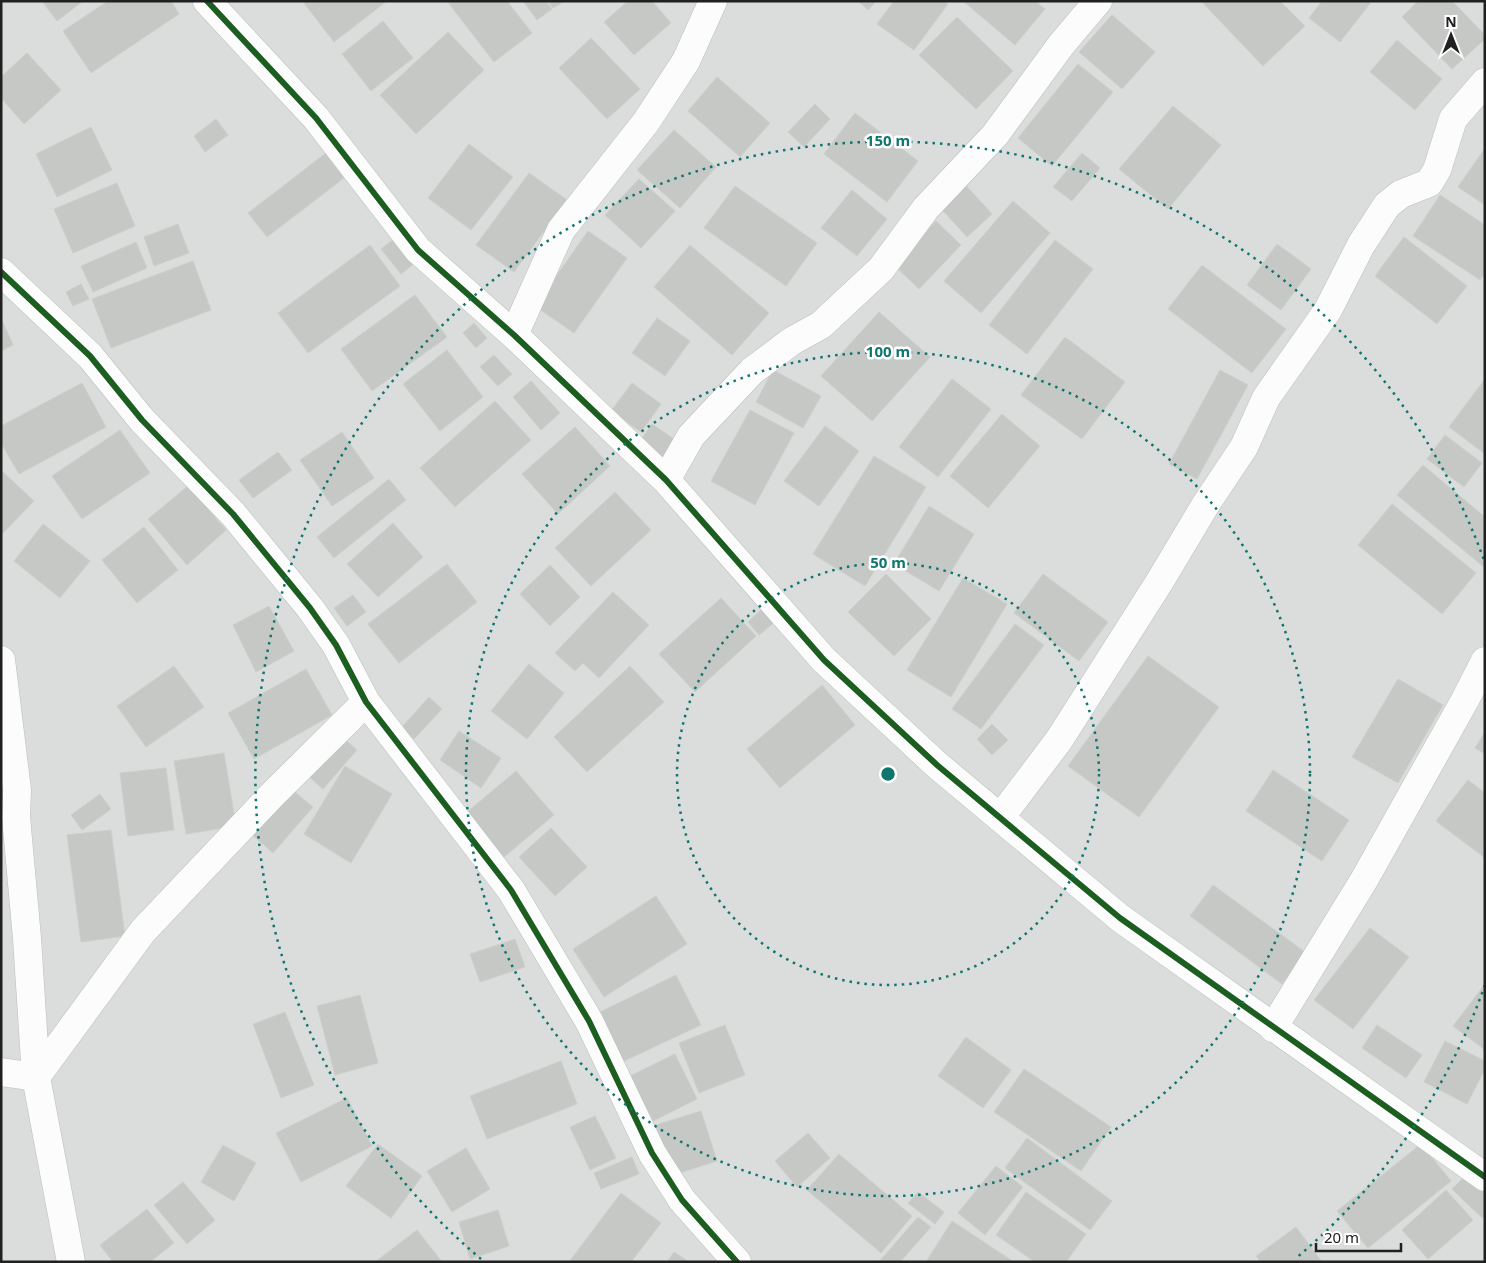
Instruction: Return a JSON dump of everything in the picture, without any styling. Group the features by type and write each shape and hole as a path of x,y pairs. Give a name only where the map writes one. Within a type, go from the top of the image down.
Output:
{"street":[{"path":"207,1 316,118 418,250 514,335 666,480 824,660 937,765 1120,918 1485,1177"},
{"path":"514,335 561,230 646,122 686,60 713,1"},
{"path":"666,480 691,436 752,371 792,341 821,325 881,269 926,208 995,135 1061,45 1098,1"},
{"path":"1000,818 1058,740 1160,581 1206,504 1244,447 1266,398 1283,370 1328,310 1361,245 1387,205 1401,194 1428,183 1437,170 1453,119 1485,82"},
{"path":"1,272 90,356 142,420 233,514 310,608 336,645 366,702 511,890 589,1021 652,1153 682,1200 737,1262"},
{"path":"1,660 17,790 9,815 27,938 36,1077 71,1262"},
{"path":"1273,1028 1364,880 1485,661"},
{"path":"36,1077 143,931 271,796 366,702"},
{"path":"1,1072 36,1077"}],"shaded area":[{"path":"1,1 1485,1 1485,1262 1,1262"}],"building":[{"path":"42,1 83,1 57,21"},
{"path":"108,1 171,1 179,14 91,73 63,31"},
{"path":"306,1 387,1 334,42 304,3"},
{"path":"447,1 507,1 532,33 494,62"},
{"path":"523,1 546,1 552,9 537,20"},
{"path":"548,1 565,1 553,8"},
{"path":"628,1 652,1 671,23 634,55 604,22"},
{"path":"858,1 876,1 868,10"},
{"path":"894,1 944,1 948,4 914,50 877,24"},
{"path":"963,1 1035,1 1045,9 1015,45"},
{"path":"1201,1 1280,1 1305,26 1263,66"},
{"path":"1322,1 1372,1 1340,42 1309,18"},
{"path":"1418,1 1452,1 1485,35 1485,39 1452,69 1402,17"},
{"path":"1112,15 1155,52 1122,89 1079,52"},
{"path":"957,17 1013,71 976,109 919,55"},
{"path":"383,21 413,58 371,91 342,54"},
{"path":"448,32 484,70 416,134 380,95"},
{"path":"591,38 640,89 607,119 559,68"},
{"path":"1397,40 1442,79 1415,110 1370,72"},
{"path":"27,53 61,90 24,124 1,98 1,77"},
{"path":"1078,64 1113,92 1052,166 1018,138"},
{"path":"717,77 770,123 740,157 688,111"},
{"path":"815,104 830,119 804,147 788,132"},
{"path":"1173,106 1221,145 1168,209 1119,169"},
{"path":"855,113 918,161 887,202 824,154"},
{"path":"216,119 228,135 205,152 194,136"},
{"path":"91,127 112,170 57,197 36,154"},
{"path":"674,130 716,167 680,208 637,170"},
{"path":"469,144 513,177 471,230 428,198"},
{"path":"1485,148 1485,205 1458,187"},
{"path":"326,153 344,178 267,237 248,213"},
{"path":"1082,153 1100,168 1072,201 1053,187"},
{"path":"529,173 567,200 514,272 476,245"},
{"path":"639,179 675,211 641,248 605,215"},
{"path":"961,180 992,214 967,237 936,203"},
{"path":"117,183 135,226 73,253 54,209"},
{"path":"735,186 817,243 786,286 704,228"},
{"path":"852,190 887,219 857,256 821,228"},
{"path":"1440,195 1485,225 1485,273 1480,280 1413,236"},
{"path":"1013,201 1050,233 981,313 944,281"},
{"path":"936,221 961,245 919,289 894,265"},
{"path":"178,224 189,253 154,266 144,237"},
{"path":"588,231 627,258 574,333 535,306"},
{"path":"399,235 419,260 401,274 381,249"},
{"path":"1404,237 1467,286 1437,324 1375,276"},
{"path":"1055,240 1093,269 1027,354 989,325"},
{"path":"136,242 147,268 93,292 81,266"},
{"path":"1277,244 1311,269 1281,310 1247,285"},
{"path":"370,245 400,286 308,353 278,313"},
{"path":"690,245 769,313 732,355 654,287"},
{"path":"193,261 211,310 111,348 92,299"},
{"path":"1202,265 1286,329 1252,373 1168,309"},
{"path":"81,284 89,299 73,306 66,292"},
{"path":"415,295 447,337 372,391 341,349"},
{"path":"879,312 930,357 872,421 821,376"},
{"path":"1,318 13,345 1,351"},
{"path":"657,318 690,341 665,376 632,353"},
{"path":"474,323 487,338 476,348 463,333"},
{"path":"1065,337 1125,382 1082,439 1021,395"},
{"path":"447,350 483,397 440,431 403,384"},
{"path":"494,355 512,374 498,386 480,367"},
{"path":"773,370 821,396 803,428 756,402"},
{"path":"1220,370 1248,385 1197,479 1169,464"},
{"path":"952,379 991,409 938,477 899,447"},
{"path":"1485,379 1485,454 1449,427"},
{"path":"531,381 560,413 541,430 513,397"},
{"path":"82,383 106,427 19,474 1,443 1,426"},
{"path":"632,383 661,404 641,432 611,411"},
{"path":"495,401 531,440 455,507 420,468"},
{"path":"750,410 794,433 755,505 711,481"},
{"path":"1002,414 1040,446 988,508 950,476"},
{"path":"652,424 674,439 661,459 638,444"},
{"path":"825,426 859,451 819,506 784,481"},
{"path":"575,427 610,466 558,514 522,474"},
{"path":"120,430 150,473 82,519 52,476"},
{"path":"342,432 374,478 332,506 300,460"},
{"path":"1445,435 1482,463 1464,487 1427,459"},
{"path":"278,452 292,470 253,498 239,480"},
{"path":"874,456 926,487 865,586 813,554"},
{"path":"1423,465 1485,517 1485,568 1397,495"},
{"path":"1,470 34,501 1,535"},
{"path":"389,479 406,500 334,558 317,537"},
{"path":"188,486 226,530 187,565 148,519"},
{"path":"615,492 651,530 591,586 555,548"},
{"path":"1392,504 1476,573 1442,614 1358,545"},
{"path":"929,506 974,534 939,591 894,564"},
{"path":"393,523 423,557 378,597 347,564"},
{"path":"43,524 90,561 60,598 14,561"},
{"path":"144,527 178,570 137,603 102,560"},
{"path":"447,564 477,602 399,663 368,624"},
{"path":"550,565 580,597 550,626 520,594"},
{"path":"886,574 931,619 894,656 848,612"},
{"path":"1043,574 1108,622 1079,661 1014,613"},
{"path":"963,578 1007,604 951,697 907,670"},
{"path":"613,592 649,625 599,678 583,663 575,671 555,653"},
{"path":"353,595 366,612 347,626 334,608"},
{"path":"721,598 756,636 695,692 659,654"},
{"path":"269,606 294,651 256,672 233,625"},
{"path":"764,607 776,621 759,635 748,622"},
{"path":"1015,624 1044,645 981,729 952,709"},
{"path":"1148,656 1219,707 1139,817 1068,766"},
{"path":"529,664 564,693 527,739 491,711"},
{"path":"174,666 204,707 146,747 117,706"},
{"path":"630,666 664,702 587,772 554,737"},
{"path":"306,669 332,715 254,759 228,713"},
{"path":"1398,679 1443,705 1398,783 1352,757"},
{"path":"822,685 855,725 780,788 747,749"},
{"path":"429,697 442,709 414,739 402,727"},
{"path":"992,724 1008,740 992,755 977,739"},
{"path":"459,731 501,758 481,788 440,760"},
{"path":"1485,732 1485,754 1475,748"},
{"path":"340,735 357,750 323,789 306,774"},
{"path":"224,753 236,826 186,834 174,761"},
{"path":"345,766 392,794 351,863 304,834"},
{"path":"166,768 174,830 128,836 120,773"},
{"path":"1273,770 1349,820 1322,861 1246,811"},
{"path":"516,771 554,815 504,857 466,813"},
{"path":"1468,780 1485,793 1485,858 1436,821"},
{"path":"290,788 313,807 273,853 250,833"},
{"path":"100,794 111,809 82,830 71,815"},
{"path":"551,828 587,867 555,896 519,857"},
{"path":"111,830 125,936 81,942 67,835"},
{"path":"1213,885 1305,952 1282,984 1190,916"},
{"path":"656,896 687,944 604,997 573,949"},
{"path":"1370,928 1409,957 1353,1029 1314,1000"},
{"path":"515,939 525,967 480,982 470,954"},
{"path":"676,975 701,1025 622,1062 598,1013"},
{"path":"1485,984 1485,1050 1453,1026"},
{"path":"360,995 378,1063 335,1075 317,1006"},
{"path":"285,1012 314,1085 281,1098 253,1024"},
{"path":"725,1025 745,1075 699,1093 679,1043"},
{"path":"1377,1025 1422,1055 1406,1078 1362,1048"},
{"path":"966,1037 1011,1070 983,1108 938,1076"},
{"path":"1445,1041 1485,1061 1485,1069 1467,1104 1424,1082"},
{"path":"675,1054 697,1099 653,1121 630,1076"},
{"path":"561,1061 577,1104 487,1139 470,1096"},
{"path":"1024,1069 1111,1127 1081,1171 994,1112"},
{"path":"347,1098 372,1146 301,1182 276,1133"},
{"path":"701,1111 717,1161 673,1175 656,1125"},
{"path":"595,1116 616,1158 590,1170 570,1127"},
{"path":"808,1133 830,1158 797,1187 775,1161"},
{"path":"1027,1138 1112,1201 1090,1230 1005,1168"},
{"path":"378,1144 422,1176 391,1218 346,1186"},
{"path":"1421,1144 1451,1181 1368,1248 1337,1211"},
{"path":"223,1145 256,1163 234,1201 201,1182"},
{"path":"466,1148 490,1189 452,1212 427,1171"},
{"path":"839,1154 912,1216 881,1253 807,1190"},
{"path":"632,1157 639,1174 601,1189 594,1173"},
{"path":"996,1166 1023,1187 985,1235 958,1213"},
{"path":"1470,1171 1485,1186 1485,1215 1482,1218 1452,1189"},
{"path":"183,1182 215,1220 187,1244 154,1205"},
{"path":"1446,1190 1473,1220 1428,1259 1402,1230"},
{"path":"918,1192 944,1212 935,1224 908,1203"},
{"path":"1026,1192 1086,1234 1066,1262 1035,1262 996,1235"},
{"path":"621,1193 661,1223 631,1262 569,1262"},
{"path":"147,1209 174,1243 150,1262 113,1262 100,1245"},
{"path":"498,1210 509,1246 470,1259 459,1222"},
{"path":"918,1217 931,1227 900,1262 879,1262"},
{"path":"952,1221 1014,1262 926,1262"},
{"path":"1296,1227 1322,1262 1261,1262 1256,1256"},
{"path":"417,1230 442,1262 375,1262"},
{"path":"674,1252 689,1262 667,1262"}],"cycle path":[{"path":"207,1 316,118 418,250 514,335 666,480 824,660 937,765 1120,918 1485,1177"},
{"path":"1,272 90,356 142,420 233,514 310,608 336,645 366,702 511,890 589,1021 652,1153 682,1200 737,1262"}]}
